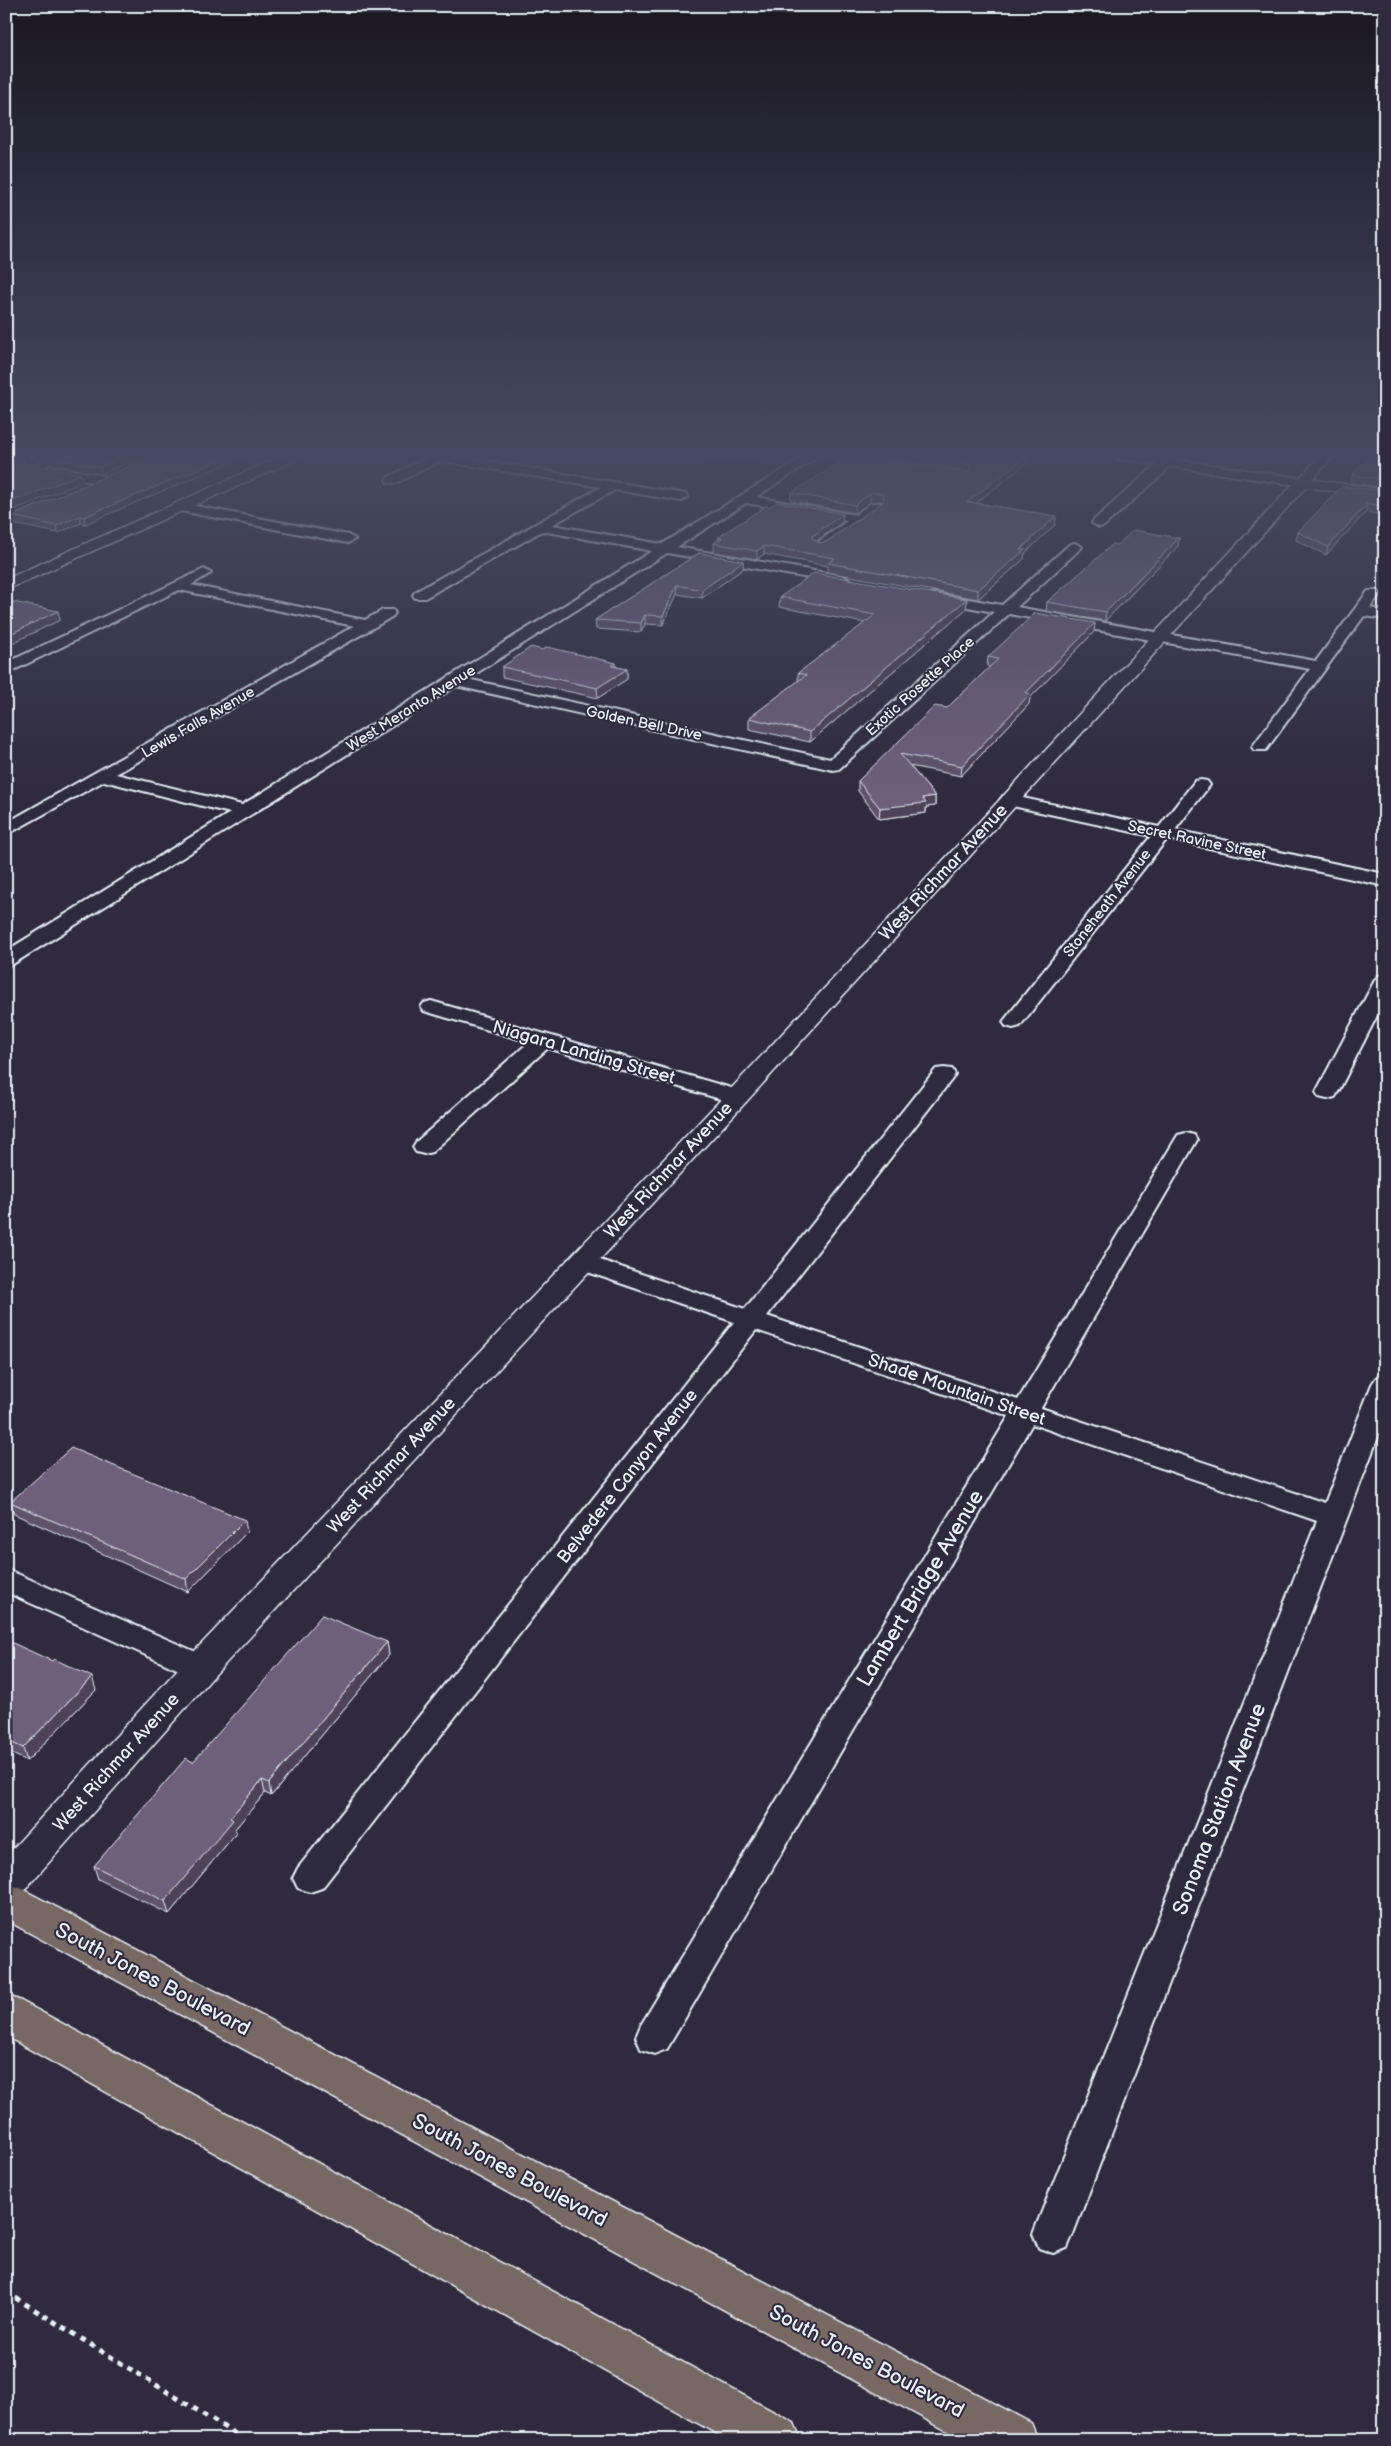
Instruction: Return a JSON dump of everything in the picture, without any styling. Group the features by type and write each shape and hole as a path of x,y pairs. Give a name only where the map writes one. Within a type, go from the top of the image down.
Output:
{"main road":[{"name":"South Jones Boulevard","path":"6,1900 1014,2440"},
{"path":"6,2014 778,2440"}],"street":[{"path":"6,585 41,569"},
{"path":"420,595 466,569"},
{"name":"West Meranto Avenue","path":"6,960 632,569"},
{"path":"782,569 858,583"},
{"name":"Exotic Rosette Place","path":"833,765 1050,569"},
{"name":"West Richmar Avenue","path":"6,1883 202,1667 737,1097 1223,569"},
{"path":"6,670 204,573"},
{"path":"178,586 368,625"},
{"path":"917,593 1321,666"},
{"path":"1260,747 1373,594"},
{"path":"1360,611 1385,615"},
{"name":"Lewis Falls Avenue","path":"6,830 388,613"},
{"name":"Golden Bell Drive","path":"455,681 833,765"},
{"path":"102,776 245,811"},
{"name":"Stoneheath Avenue","path":"1013,1022 1201,785"},
{"name":"Secret Ravine Street","path":"1009,800 1385,880"},
{"path":"1327,1092 1385,980"},
{"name":"Niagara Landing Street","path":"431,1007 737,1097"},
{"path":"424,1147 544,1040"},
{"name":"Belvedere Canyon Avenue","path":"310,1878 944,1074"},
{"name":"Lambert Bridge Avenue","path":"654,2036 1186,1140"},
{"name":"Shade Mountain Street","path":"582,1262 1333,1516"},
{"name":"Sonoma Station Avenue","path":"1053,2234 1385,1384"},
{"path":"6,1580 202,1667"}],"path":[{"path":"6,2292 245,2440"}],"building":[{"path":"674,569 731,569 702,590 677,585 663,616 645,615 641,623 595,620"},
{"path":"862,569 1003,569 978,590"},
{"path":"1084,569 1148,569 1106,612 1047,602"},
{"path":"814,573 967,599 810,732 749,718 806,675 798,673 875,615 780,597"},
{"path":"13,602 58,611 6,636 6,605"},
{"path":"1035,613 1095,623 1026,693 1030,694 962,766 900,754 935,796 922,798 926,803 880,808 858,781 935,706 947,708 998,659 988,657"},
{"path":"531,647 543,650 547,647 616,663 612,666 627,669 597,688 502,667"},
{"path":"71,1448 245,1520 186,1579 10,1502"},
{"path":"322,1615 387,1642 269,1783 262,1780 230,1818 233,1820 165,1901 94,1866 186,1758 193,1762"},
{"path":"6,1640 52,1661 54,1659 92,1677 23,1748 6,1740"}]}
